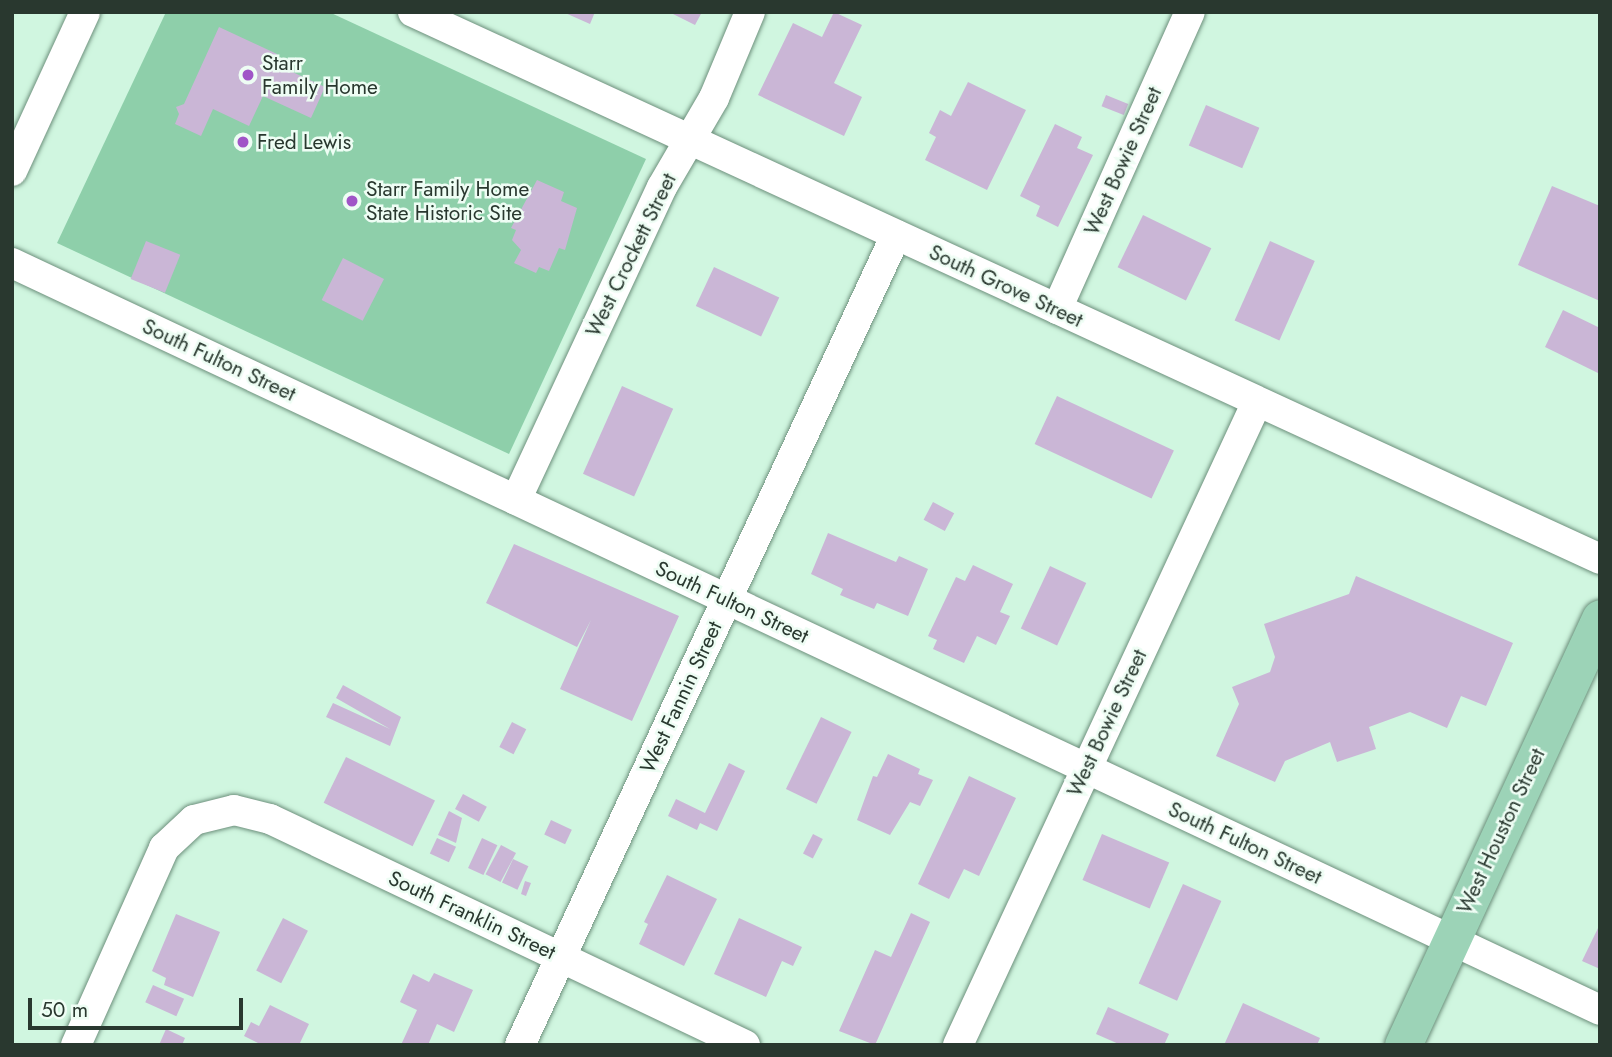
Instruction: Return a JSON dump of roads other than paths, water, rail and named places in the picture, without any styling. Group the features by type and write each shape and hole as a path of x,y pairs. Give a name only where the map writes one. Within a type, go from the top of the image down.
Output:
{"main road":[{"name":"West Houston Street","path":"1403,1045 1600,618"}],"street":[{"path":"12,170 85,12"},
{"name":"South Grove Street","path":"413,12 1600,559"},
{"name":"West Crockett Street","path":"516,500 662,187 714,98 750,12"},
{"name":"West Bowie Street","path":"1057,309 1189,12"},
{"name":"West Fannin Street","path":"520,1045 896,235"},
{"name":"South Fulton Street","path":"12,263 1600,1010"},
{"name":"West Bowie Street","path":"958,1045 1257,402"},
{"name":"South Franklin Street","path":"76,1045 144,885 164,848 194,820 234,810 270,819 746,1045"}],"place":[{"name":"Starr Family Home","path":"248,75"},
{"name":"Fred Lewis","path":"243,142"},
{"name":"Starr Family Home State Historic Site","path":"352,201"}]}
